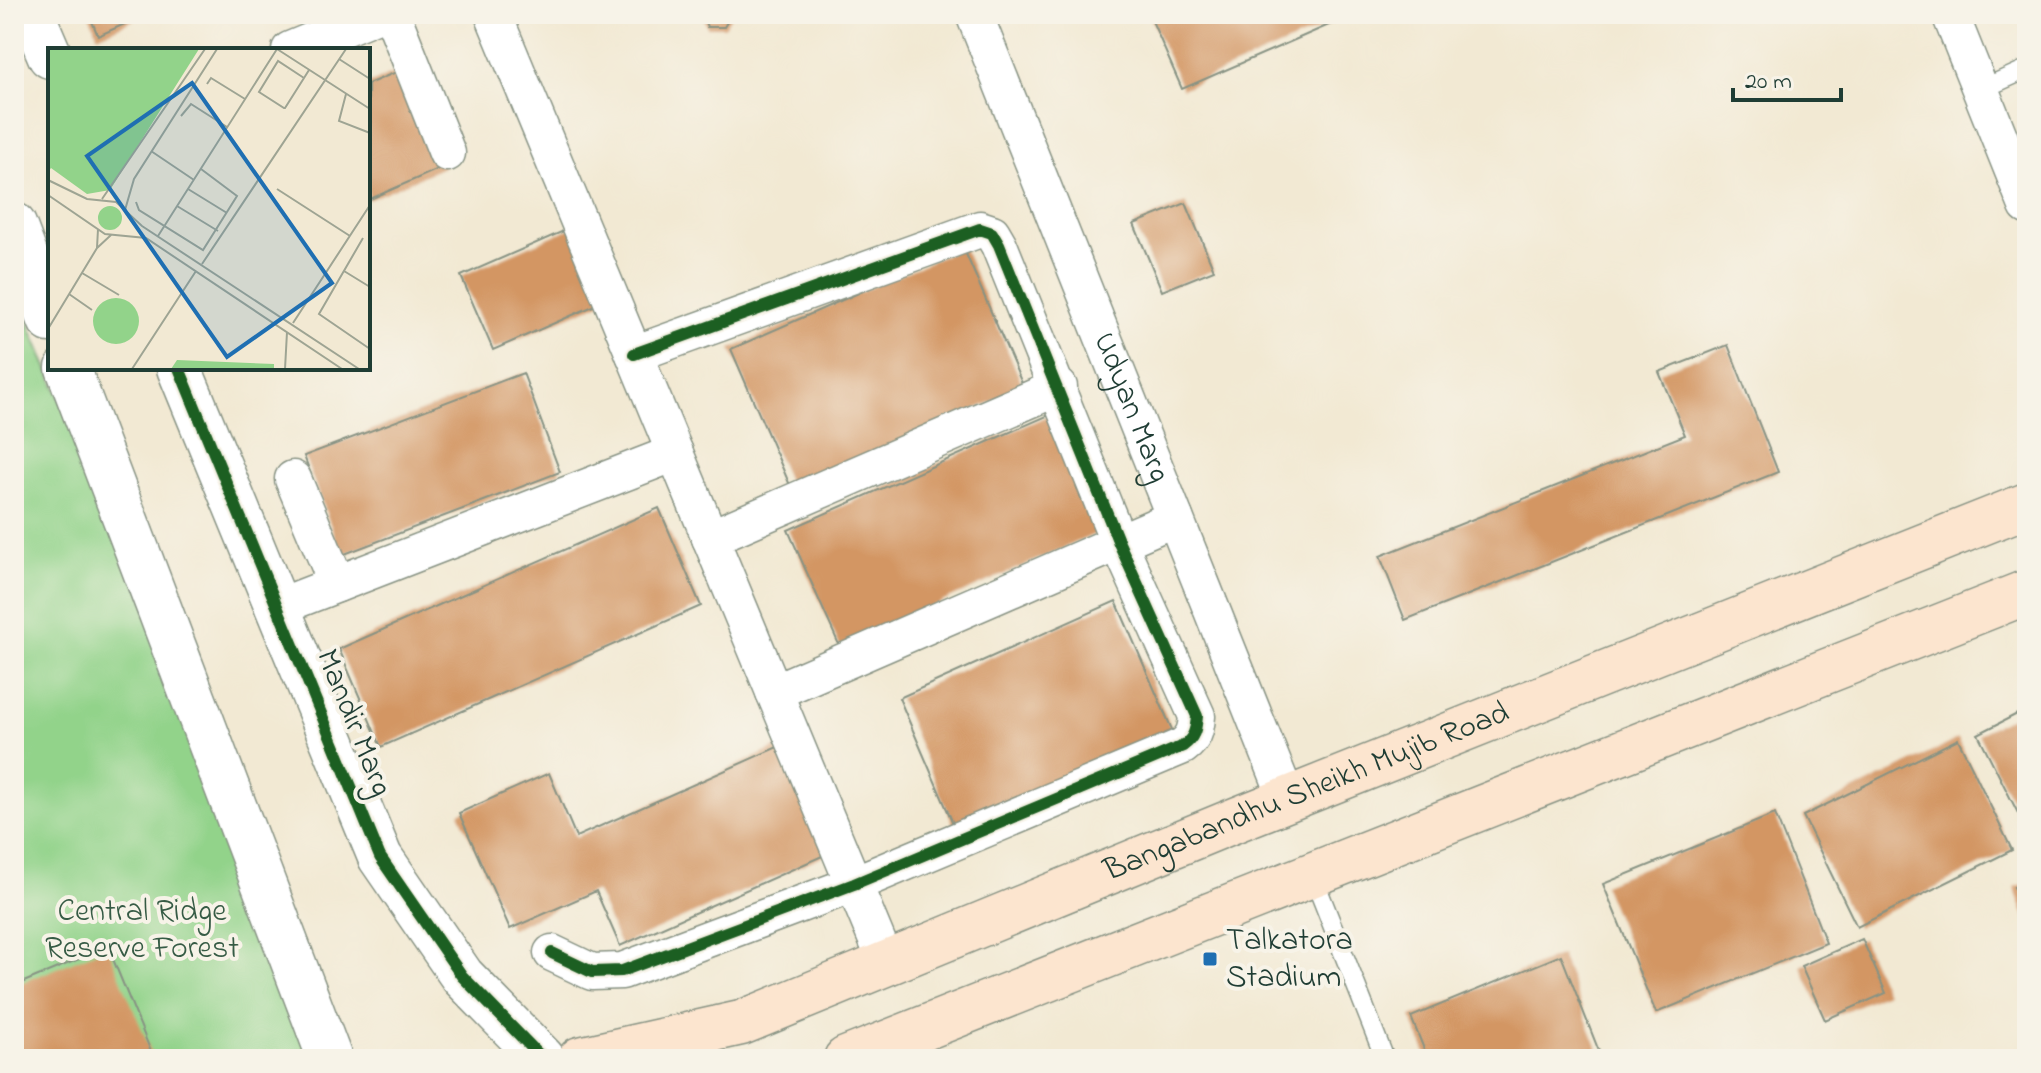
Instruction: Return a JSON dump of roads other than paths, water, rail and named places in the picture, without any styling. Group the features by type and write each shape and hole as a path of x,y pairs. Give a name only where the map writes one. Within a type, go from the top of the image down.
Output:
{"main road":[{"name":"Bangabandhu Sheikh Mujib Road","path":"580,1059 741,1023 886,962 2027,505"},
{"path":"847,1059 2027,592"}],"street":[{"path":"32,14 48,51"},
{"path":"295,48 377,14"},
{"path":"392,14 447,153"},
{"path":"493,14 886,962"},
{"name":"Udyan Marg","path":"974,14 1288,801"},
{"path":"1950,14 2027,206"},
{"path":"14,225 48,315"},
{"path":"552,953 592,972 622,971 854,884 1183,746 1193,739 1197,716 1119,543 1059,387 992,233 980,229 634,354"},
{"path":"69,370 330,1059"},
{"name":"Mandir Marg","path":"180,370 380,857 462,976 543,1059"},
{"path":"710,538 1059,387"},
{"path":"278,607 675,453"},
{"path":"293,479 337,584"},
{"path":"774,692 1175,518"}],"lane":[{"path":"1980,90 2027,69"},
{"path":"1312,874 1385,1059"}],"place":[{"name":"Talkatora Stadium","path":"1210,959"}],"park label":[{"name":"Central Ridge Reserve Forest","path":"142,930"}]}
